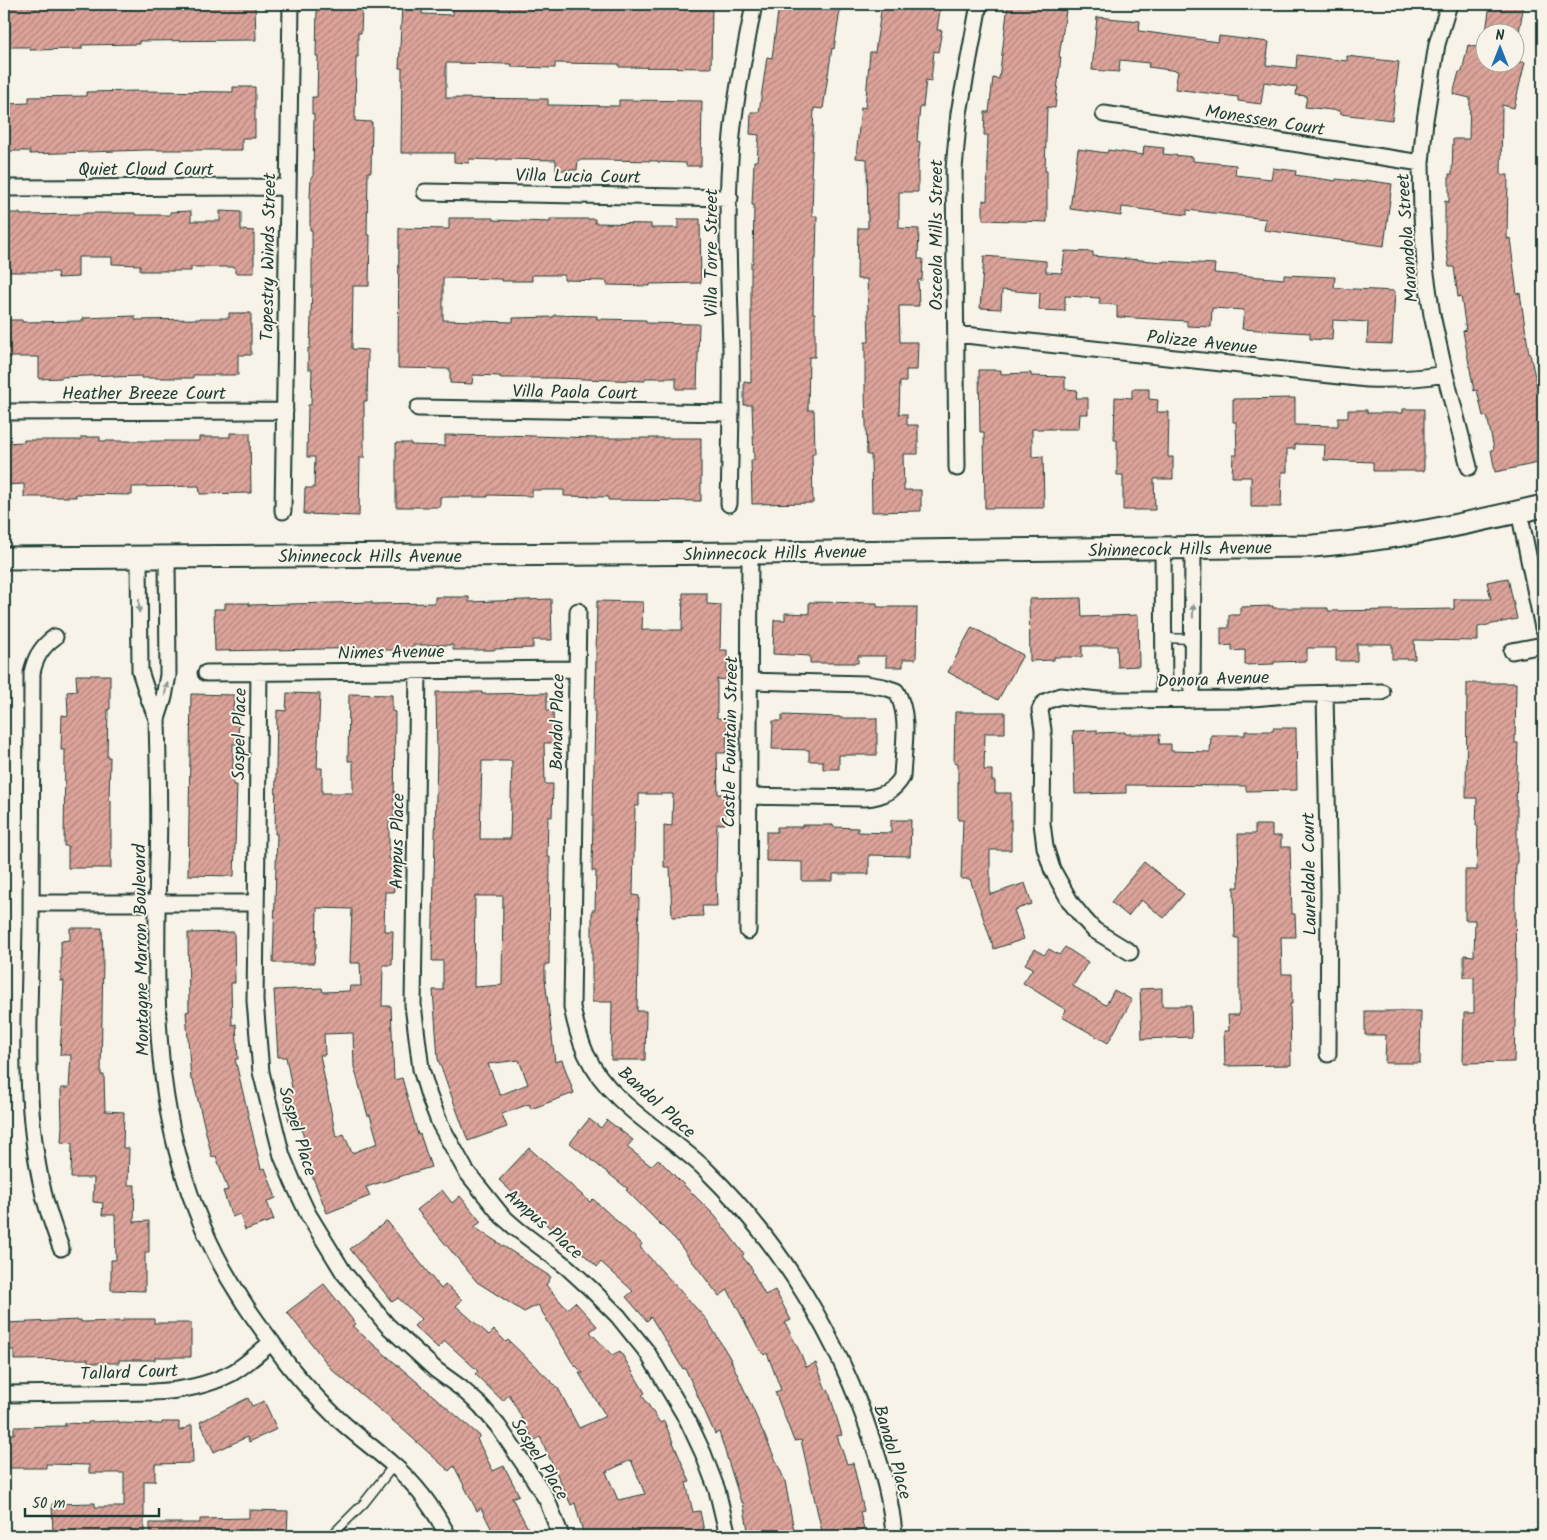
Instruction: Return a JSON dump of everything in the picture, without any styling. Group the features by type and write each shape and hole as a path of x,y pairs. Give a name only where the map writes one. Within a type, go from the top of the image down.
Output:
{"street":[{"name":"Tapestry Winds Street","path":"283,511 291,4"},
{"name":"Villa Torre Street","path":"730,504 730,198 732,135 754,4"},
{"name":"Osceola Mills Street","path":"957,468 955,145 979,4"},
{"name":"Marandola Street","path":"1449,4 1436,54 1425,120 1421,163 1422,215 1425,267 1432,315 1469,468"},
{"name":"Monessen Court","path":"1104,114 1421,163"},
{"name":"Quiet Cloud Court","path":"4,188 288,187"},
{"name":"Villa Lucia Court","path":"425,192 730,198"},
{"name":"Polizze Avenue","path":"956,334 1367,379 1416,379 1445,374"},
{"name":"Villa Paola Court","path":"418,408 730,412"},
{"name":"Heather Breeze Court","path":"4,412 285,411"},
{"name":"Shinnecock Hills Avenue","path":"4,558 750,554 1313,546 1354,543 1407,535 1543,506"},
{"path":"1519,511 1543,628"},
{"path":"1192,700 1193,548"},
{"path":"1164,549 1164,700"},
{"name":"Castle Fountain Street","path":"748,930 750,554"},
{"name":"Montagne Marron Boulevard","path":"138,557 140,671 157,719"},
{"name":"Montagne Marron Boulevard","path":"167,557 168,675 157,719 157,975 160,1058 170,1122 180,1162 206,1233 239,1296 286,1361 333,1414 394,1465 428,1502 448,1536"},
{"name":"Bandol Place","path":"578,611 572,1007 577,1030 587,1056 611,1090 704,1169 735,1201 772,1246 818,1315 850,1379 867,1423 887,1490 894,1536"},
{"path":"55,638 48,642 40,651 32,673 30,1106 42,1190 61,1248"},
{"path":"1512,651 1543,645"},
{"name":"Nimes Avenue","path":"206,673 577,669"},
{"name":"Ampus Place","path":"418,671 413,1005 421,1069 429,1096 440,1124 466,1171 502,1216 567,1267 591,1289 618,1316 647,1352 669,1386 703,1453 717,1490 728,1536"},
{"name":"Sospel Place","path":"259,672 256,1001 261,1072 282,1156 293,1182 327,1247 344,1273 387,1324 406,1343 481,1406 498,1426 547,1500 561,1536"},
{"path":"748,796 865,798 888,793 898,785 902,777 905,714 902,700 896,691 884,687 866,684 750,681"},
{"name":"Donora Avenue","path":"1130,952 1094,930 1071,903 1052,869 1045,848 1042,823 1043,730 1040,710 1047,701 1060,696 1099,700 1243,700 1298,694 1382,692"},
{"name":"Laureldale Court","path":"1325,694 1329,890 1328,1054"},
{"path":"32,903 256,903"},
{"name":"Tallard Court","path":"4,1394 153,1392 195,1387 233,1372 272,1342"}],"lane":[{"path":"1164,638 1193,639"},
{"path":"331,1536 364,1504 394,1465"}],"building":[{"path":"4,4 255,4 256,40 139,41 139,44 82,45 82,49 30,50 30,47 4,47"},
{"path":"402,4 423,4 422,14 453,15 453,4 561,6 561,4 605,4 605,6 712,5 711,68 619,67 619,64 555,63 555,68 511,67 512,64 446,63 446,98 548,99 548,105 619,106 619,100 702,101 701,166 686,166 686,163 658,161 578,160 577,170 556,170 556,160 469,159 469,163 454,162 454,153 401,153 402,68 399,68"},
{"path":"779,4 841,4 823,109 814,108 811,177 813,177 812,216 817,216 813,313 815,313 815,357 809,357 808,410 814,410 815,454 812,454 813,503 752,504 751,460 754,460 752,405 744,405 744,382 751,383 751,263 753,263 754,205 752,205 754,161 757,161 759,135 750,134 751,112 759,112 767,57 772,58"},
{"path":"882,4 941,4 937,30 942,30 938,52 934,51 931,81 926,80 923,107 920,107 917,141 920,142 918,192 899,192 899,228 919,229 918,259 923,259 922,280 918,280 919,306 899,306 900,342 918,342 917,370 906,370 906,382 900,382 899,414 907,414 907,425 918,425 918,454 903,454 904,490 921,490 921,511 872,512 871,455 867,455 865,342 869,342 867,279 857,279 858,228 868,228 867,159 856,158 861,107 865,108 870,52 875,52"},
{"path":"1008,4 1067,4 1059,57 1061,57 1055,108 1047,107 1045,171 1047,171 1047,222 983,220 983,200 987,201 988,163 988,135 984,135 985,112 989,112 993,78 999,79"},
{"path":"1490,4 1524,4 1521,22 1487,22"},
{"path":"317,7 362,8 361,33 358,33 358,57 356,57 355,121 372,122 371,172 368,172 367,235 370,235 369,286 353,286 352,349 368,350 367,401 364,401 364,458 360,458 359,516 304,514 305,488 314,488 315,457 307,457 308,405 311,405 312,369 308,369 312,285 310,197 311,177 313,177 314,114 312,114 312,97 317,97"},
{"path":"1097,17 1140,21 1139,31 1218,42 1219,36 1269,42 1266,65 1296,68 1297,55 1347,61 1347,56 1399,62 1392,120 1340,114 1340,111 1305,107 1307,96 1296,95 1297,87 1264,82 1261,104 1238,101 1238,97 1175,89 1178,71 1148,67 1149,63 1120,60 1119,72 1092,70"},
{"path":"1468,45 1474,46 1474,72 1523,72 1514,108 1502,105 1501,175 1508,175 1507,239 1510,238 1517,294 1520,293 1529,354 1543,413 1543,462 1495,472 1491,450 1494,449 1487,416 1483,416 1477,390 1474,391 1463,331 1466,330 1461,296 1458,297 1454,267 1449,267 1445,238 1445,201 1449,202 1449,174 1452,174 1453,139 1469,139 1470,98 1453,94 1459,72 1462,72"},
{"path":"233,87 255,87 255,138 242,138 242,150 145,150 30,154 30,151 4,151 4,104 29,103 29,97 86,96 86,92 233,92"},
{"path":"1144,146 1164,148 1163,154 1193,157 1193,161 1236,165 1235,175 1271,179 1273,168 1296,171 1295,175 1336,181 1336,179 1364,182 1365,180 1392,184 1384,246 1264,230 1266,219 1187,210 1187,215 1122,207 1121,216 1070,209 1078,149 1107,153 1108,150 1143,155"},
{"path":"191,211 191,221 220,221 220,211 241,212 241,230 254,231 254,273 235,273 235,267 191,267 191,271 140,271 140,265 112,264 112,257 78,257 78,277 58,278 57,272 4,272 4,213 20,213 20,215 135,213 135,215 170,215 170,212"},
{"path":"449,218 493,218 493,220 550,222 550,219 595,219 595,223 651,224 651,228 678,228 678,219 700,219 701,283 650,284 650,286 607,285 607,281 564,280 564,275 532,275 532,281 443,278 443,320 513,322 513,318 554,317 554,315 597,316 597,319 646,320 646,323 699,324 697,389 676,389 676,378 645,378 645,381 500,378 500,376 473,375 472,384 450,383 450,369 398,368 399,228 449,229"},
{"path":"1065,251 1093,252 1093,256 1215,264 1214,273 1284,279 1284,275 1335,277 1334,288 1395,291 1392,344 1367,343 1368,322 1333,320 1332,340 1310,339 1310,333 1242,329 1244,310 1212,308 1211,327 1187,326 1187,321 1117,317 1117,305 1099,304 1100,298 1065,296 1065,311 1039,310 1040,293 1002,290 1001,309 980,308 984,256 1046,261 1046,272 1062,273"},
{"path":"229,313 251,313 251,355 238,355 238,375 193,375 193,378 141,378 141,376 114,377 114,375 39,379 39,357 4,357 4,320 22,320 22,322 83,321 83,318 135,316 135,320 200,319 229,318"},
{"path":"979,370 1001,370 1001,374 1031,373 1031,376 1065,377 1065,389 1077,390 1076,398 1088,398 1088,414 1080,414 1079,429 1032,429 1032,457 1043,456 1044,508 985,508 984,432 980,432"},
{"path":"1132,389 1149,389 1149,399 1158,400 1157,412 1169,412 1168,457 1173,457 1173,479 1154,479 1155,510 1123,510 1123,475 1117,475 1117,440 1114,440 1115,397 1132,398"},
{"path":"1295,398 1295,425 1338,426 1338,418 1348,418 1348,410 1367,410 1367,413 1403,413 1403,409 1424,409 1424,471 1373,471 1373,462 1324,460 1325,445 1295,444 1295,449 1287,449 1287,472 1282,472 1281,507 1251,507 1251,477 1232,477 1233,455 1237,455 1236,422 1233,422 1233,399"},
{"path":"230,433 250,433 251,493 200,494 199,486 132,487 132,495 76,494 76,497 24,497 24,484 4,485 4,443 24,442 24,440 81,440 81,437 100,437 100,441 199,441 199,437 230,437"},
{"path":"445,435 701,438 701,501 608,500 608,497 564,496 564,490 532,490 532,496 440,497 440,507 396,507 396,443 445,446"},
{"path":"1508,578 1517,619 1478,627 1478,641 1414,640 1415,659 1392,659 1392,644 1357,644 1357,661 1336,661 1336,648 1307,648 1307,661 1245,665 1245,650 1232,651 1232,645 1221,646 1221,628 1229,628 1229,615 1240,615 1240,607 1328,608 1328,611 1454,609 1454,599 1491,599 1487,582"},
{"path":"683,593 707,593 707,604 721,605 720,650 727,650 727,680 717,679 717,718 727,719 726,753 717,753 718,794 725,794 725,824 717,824 717,906 702,906 703,916 672,917 670,867 664,867 664,825 672,826 673,794 639,794 639,806 635,806 633,895 639,896 637,1011 646,1011 645,1060 611,1060 612,1002 592,1002 592,910 595,910 596,871 592,871 597,601 643,602 642,630 682,630"},
{"path":"435,597 469,597 469,602 551,599 552,640 533,640 533,648 494,650 453,650 453,645 413,645 413,650 379,650 379,648 215,651 214,609 225,609 225,603 249,603 249,605 372,602 372,604 435,603"},
{"path":"1081,598 1082,617 1138,615 1139,666 1118,667 1117,646 1082,646 1082,657 1054,657 1054,660 1030,661 1029,599"},
{"path":"809,602 877,603 877,607 917,607 916,659 903,659 903,667 886,667 886,656 858,656 858,663 810,663 810,656 773,654 774,620 785,620 785,613 809,614"},
{"path":"972,627 1023,655 998,700 948,672"},
{"path":"76,675 110,675 107,757 110,757 111,868 68,868 68,846 64,846 65,750 61,750 62,715 68,716 67,692 77,691"},
{"path":"1467,683 1516,683 1515,743 1518,743 1514,1062 1463,1063 1464,1013 1474,1013 1474,977 1464,977 1464,955 1474,956 1475,920 1465,920 1465,870 1477,870 1478,826 1476,826 1477,798 1466,798"},
{"path":"436,692 482,692 482,694 547,693 547,710 553,710 554,743 544,743 545,784 553,784 552,817 548,817 547,857 550,857 549,964 545,964 545,979 555,1062 562,1060 574,1093 531,1109 529,1104 502,1114 507,1127 468,1141 438,1059 433,990 443,990 443,961 432,961 437,754","holes":["482,761 512,761 510,839 480,839","475,896 503,896 502,985 474,987","519,1060 528,1084 500,1095 488,1064"]},
{"path":"287,693 320,694 317,768 322,768 322,793 353,793 353,761 348,761 349,694 392,695 392,711 395,712 394,818 389,818 389,859 394,859 394,892 385,892 384,931 393,931 392,965 383,965 382,1006 391,1006 394,1080 402,1078 418,1135 420,1134 431,1167 366,1187 370,1196 327,1213 302,1150 306,1149 300,1120 289,1122 283,1090 292,1088 286,1057 278,1057 274,990 322,988 323,992 349,991 350,986 361,986 360,963 350,963 352,909 317,908 314,963 273,963 277,834 275,834 277,710 286,711","holes":["353,1033 354,1067 378,1143 352,1153 344,1134 336,1137 320,1055 325,1055 324,1034"]},
{"path":"191,694 234,695 233,711 239,711 238,744 233,744 233,785 237,785 234,876 188,875"},
{"path":"955,712 1005,712 1005,733 985,733 984,770 992,770 992,781 995,781 995,793 1011,793 1011,850 990,850 990,895 1025,883 1032,904 1014,910 1024,939 994,949 970,879 961,879 963,820 958,820 958,763 954,763"},
{"path":"782,715 877,718 877,755 839,755 839,769 823,769 823,761 809,761 809,750 772,749 773,721 782,721"},
{"path":"1273,728 1296,728 1297,790 1246,791 1246,786 1126,785 1126,793 1075,794 1073,731 1097,730 1097,733 1160,734 1159,744 1171,744 1171,751 1210,752 1211,735 1245,735 1245,731 1273,731"},
{"path":"891,820 911,820 910,856 869,855 869,874 833,874 833,881 802,881 802,862 766,861 766,832 777,832 777,827 833,825 833,827 858,828 858,832 891,833"},
{"path":"1255,825 1272,825 1272,836 1281,836 1281,847 1290,847 1292,914 1295,914 1296,937 1281,937 1282,974 1292,974 1292,1004 1290,1004 1291,1065 1225,1066 1224,1031 1229,1031 1228,1015 1239,1015 1239,938 1235,938 1234,887 1239,887 1238,834 1255,834"},
{"path":"1144,862 1184,894 1164,918 1141,900 1128,916 1111,902"},
{"path":"70,928 102,928 101,1075 104,1075 105,1111 124,1112 123,1148 129,1148 128,1185 135,1185 134,1222 149,1221 149,1252 145,1252 145,1291 111,1290 111,1260 116,1260 115,1215 102,1215 103,1203 93,1202 94,1178 71,1178 72,1143 61,1142 61,1088 69,1088 71,1055 60,1055 64,981 61,981 61,941 70,940"},
{"path":"234,932 235,983 231,983 232,1025 236,1024 238,1059 235,1059 261,1169 265,1168 276,1198 267,1202 274,1220 245,1230 240,1214 232,1217 223,1191 228,1190 216,1156 212,1157 193,1080 191,1080 186,1012 189,1011 188,933"},
{"path":"1065,947 1088,962 1073,986 1106,1005 1114,990 1132,1000 1108,1043 1062,1017 1066,1010 1023,983 1033,968 1025,964 1035,949 1044,955 1049,949 1059,955"},
{"path":"1162,988 1162,1006 1191,1006 1192,1037 1142,1039 1140,989"},
{"path":"1365,1011 1421,1011 1420,1063 1385,1063 1386,1035 1365,1035"},
{"path":"589,1119 601,1128 607,1120 633,1140 627,1147 651,1166 658,1159 715,1216 744,1254 742,1256 753,1270 765,1295 775,1290 791,1320 785,1323 806,1367 816,1363 826,1390 828,1389 842,1435 837,1436 847,1464 853,1463 864,1511 860,1512 864,1530 823,1536 801,1440 794,1441 775,1392 781,1390 767,1353 764,1355 758,1347 728,1290 719,1296 676,1240 626,1190 628,1189 570,1143"},
{"path":"529,1148 590,1202 593,1199 642,1244 640,1247 707,1320 730,1358 785,1481 795,1536 749,1536 743,1502 741,1502 719,1432 715,1434 685,1368 683,1369 651,1317 647,1321 626,1297 633,1291 601,1262 597,1267 553,1225 550,1228 499,1180"},
{"path":"442,1190 452,1203 460,1196 481,1222 474,1227 551,1277 546,1285 567,1309 575,1302 597,1326 590,1332 612,1355 620,1351 645,1393 642,1395 660,1423 664,1421 690,1482 686,1483 693,1512 700,1511 705,1536 584,1536 575,1503 571,1505 540,1437 534,1441 509,1394 503,1401 475,1374 478,1371 445,1341 438,1348 414,1326 421,1319 398,1298 392,1302 350,1249 387,1221 441,1289 446,1284 462,1300 456,1306 489,1335 494,1330 506,1342 508,1340 558,1388 579,1428 606,1416 579,1373 583,1373 572,1362 538,1305 524,1312 477,1282 417,1210","holes":["631,1460 645,1494 618,1500 606,1472"]},
{"path":"324,1284 356,1324 352,1326 480,1436 477,1439 493,1471 504,1466 519,1495 512,1498 532,1536 495,1536 481,1508 477,1511 454,1466 449,1471 332,1370 287,1312"},
{"path":"124,1319 154,1319 154,1323 191,1323 191,1357 155,1357 155,1360 119,1360 119,1363 88,1363 88,1359 14,1360 14,1350 4,1350 4,1323 81,1320 81,1322 124,1321"},
{"path":"248,1398 252,1406 264,1401 277,1429 249,1442 247,1437 214,1452 200,1422"},
{"path":"119,1421 119,1423 162,1424 162,1422 179,1422 179,1431 192,1425 193,1463 155,1464 155,1481 144,1481 144,1536 53,1536 52,1504 95,1503 95,1507 124,1507 124,1473 89,1473 89,1465 46,1464 46,1468 4,1468 4,1434 14,1434 14,1427 65,1426 65,1423 88,1424 88,1422"},
{"path":"249,1510 288,1511 287,1536 150,1536 150,1523 200,1523 200,1519 249,1518"}]}
